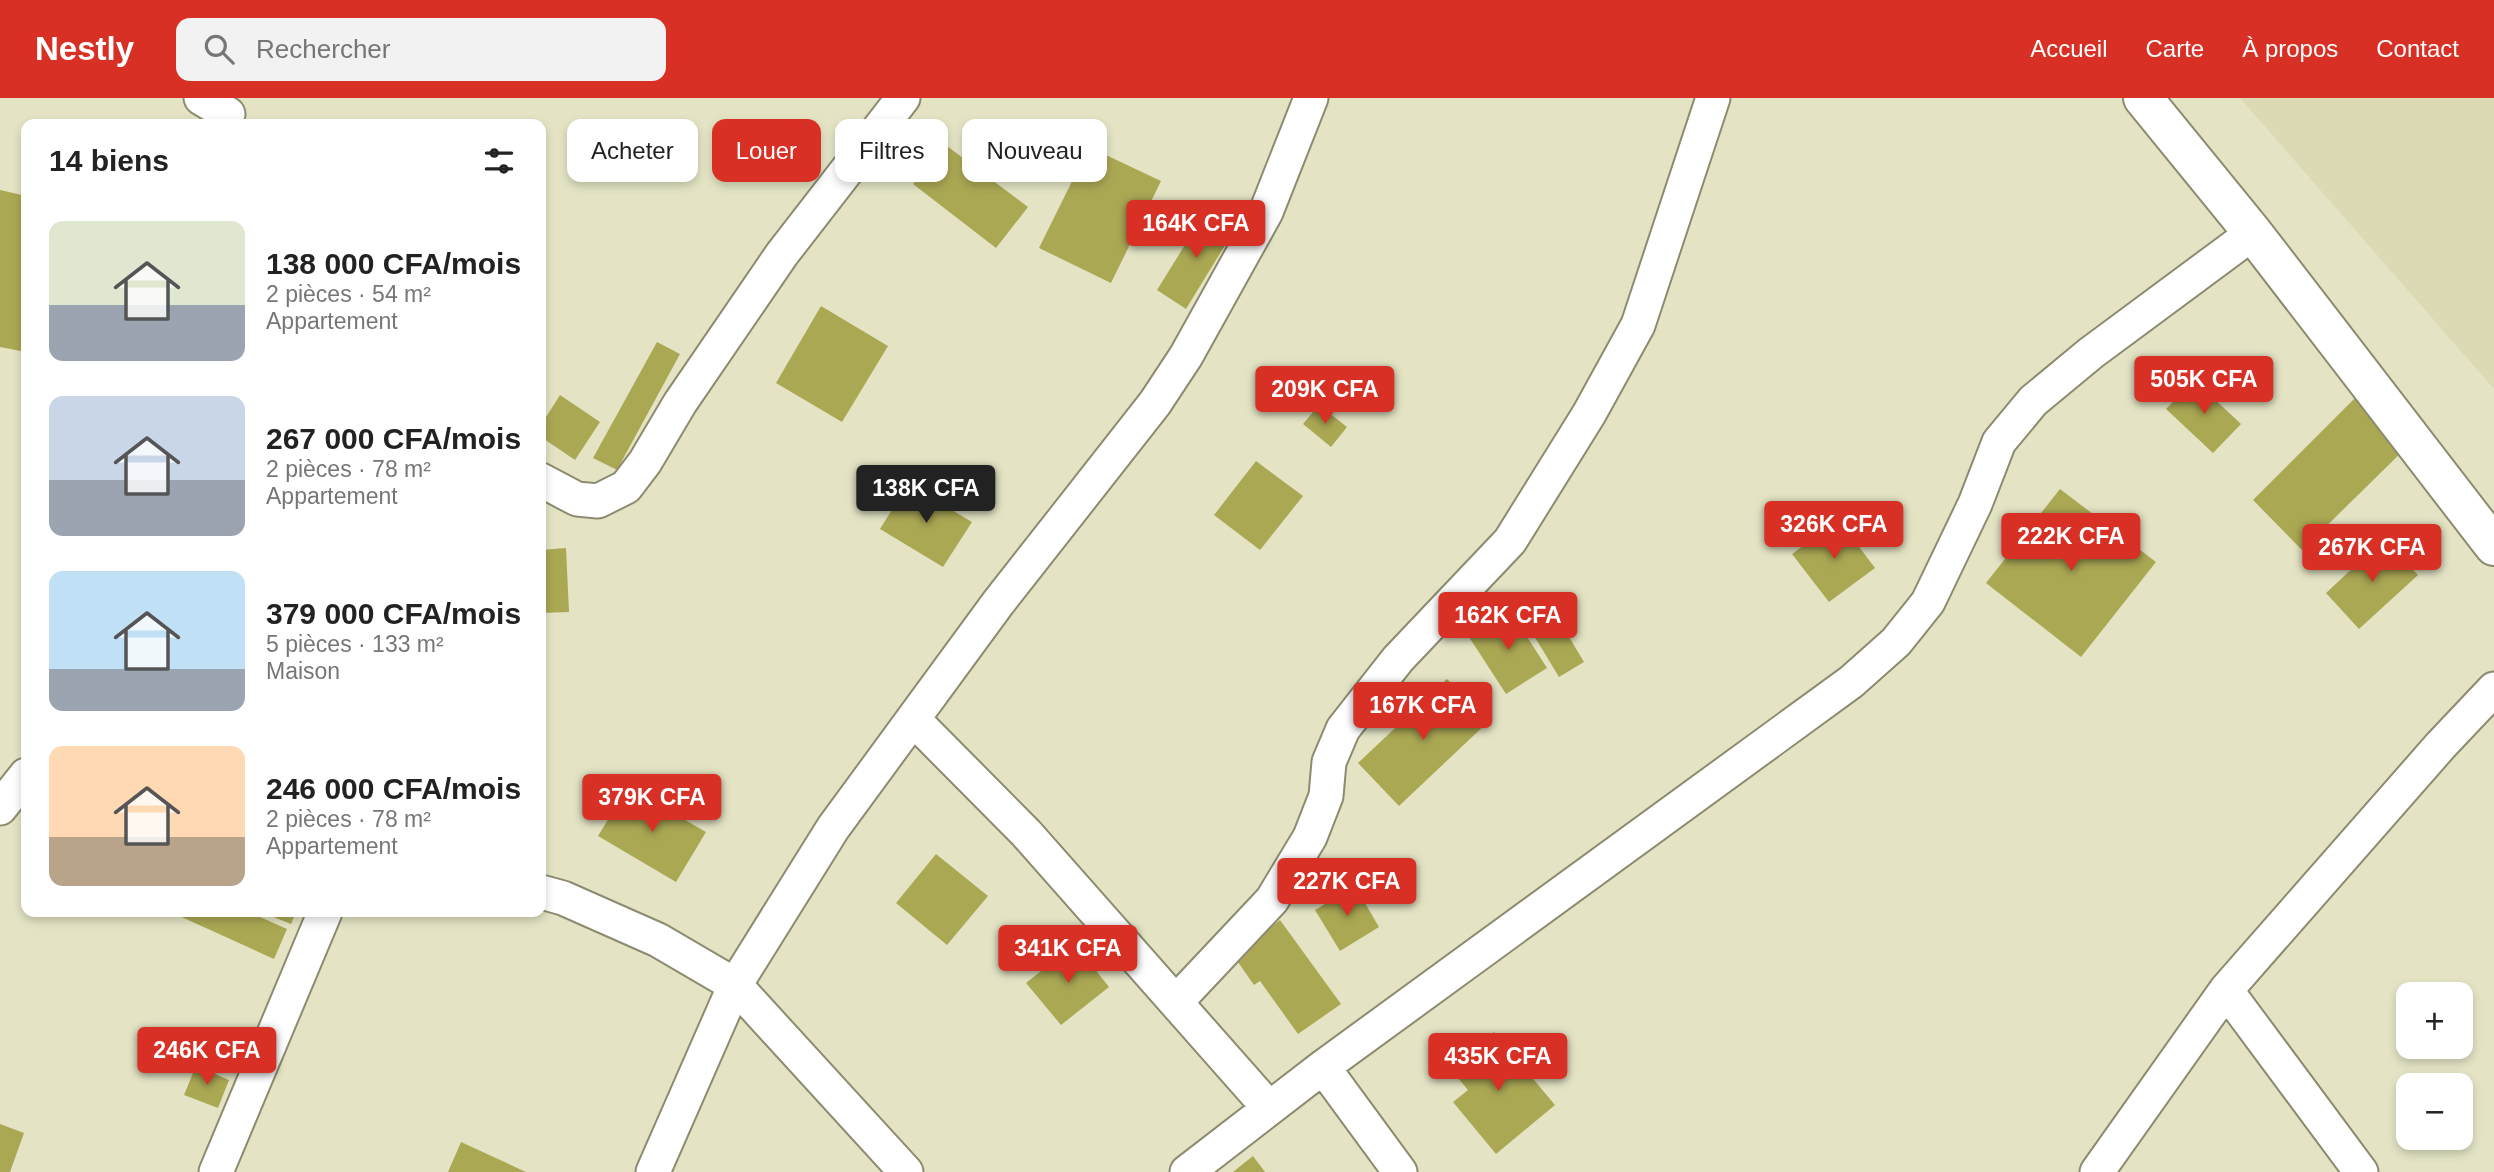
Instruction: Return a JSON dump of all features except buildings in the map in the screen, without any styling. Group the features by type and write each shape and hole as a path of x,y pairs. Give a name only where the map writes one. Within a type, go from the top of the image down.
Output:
{"street":[{"path":"546,483 576,499 598,501 626,487 782,254 903,98"},
{"path":"653,1172 735,985 833,828 998,603 1155,403 1186,356 1265,212 1311,98"},
{"path":"1176,1002 1272,900 1310,837 1326,796 1329,762 1343,729 1398,659 1510,541 1589,414 1638,325 1713,98"},
{"path":"2143,98 2253,233 2494,546"},
{"path":"1187,1172 1323,1067 1851,682 1896,642 1928,602 1975,504 1999,442 2033,401 2091,353 2253,233"},
{"path":"2097,1172 2226,990 2494,689"},
{"path":"913,719 1026,833 1269,1108"},
{"path":"0,808 21,781"},
{"path":"546,893 658,940 735,985 906,1172"},
{"path":"216,1172 323,917"},
{"path":"2226,990 2361,1172"},
{"path":"1323,1067 1399,1172"}],"shaded area":[{"path":"2240,98 2494,98 2494,389"}]}
